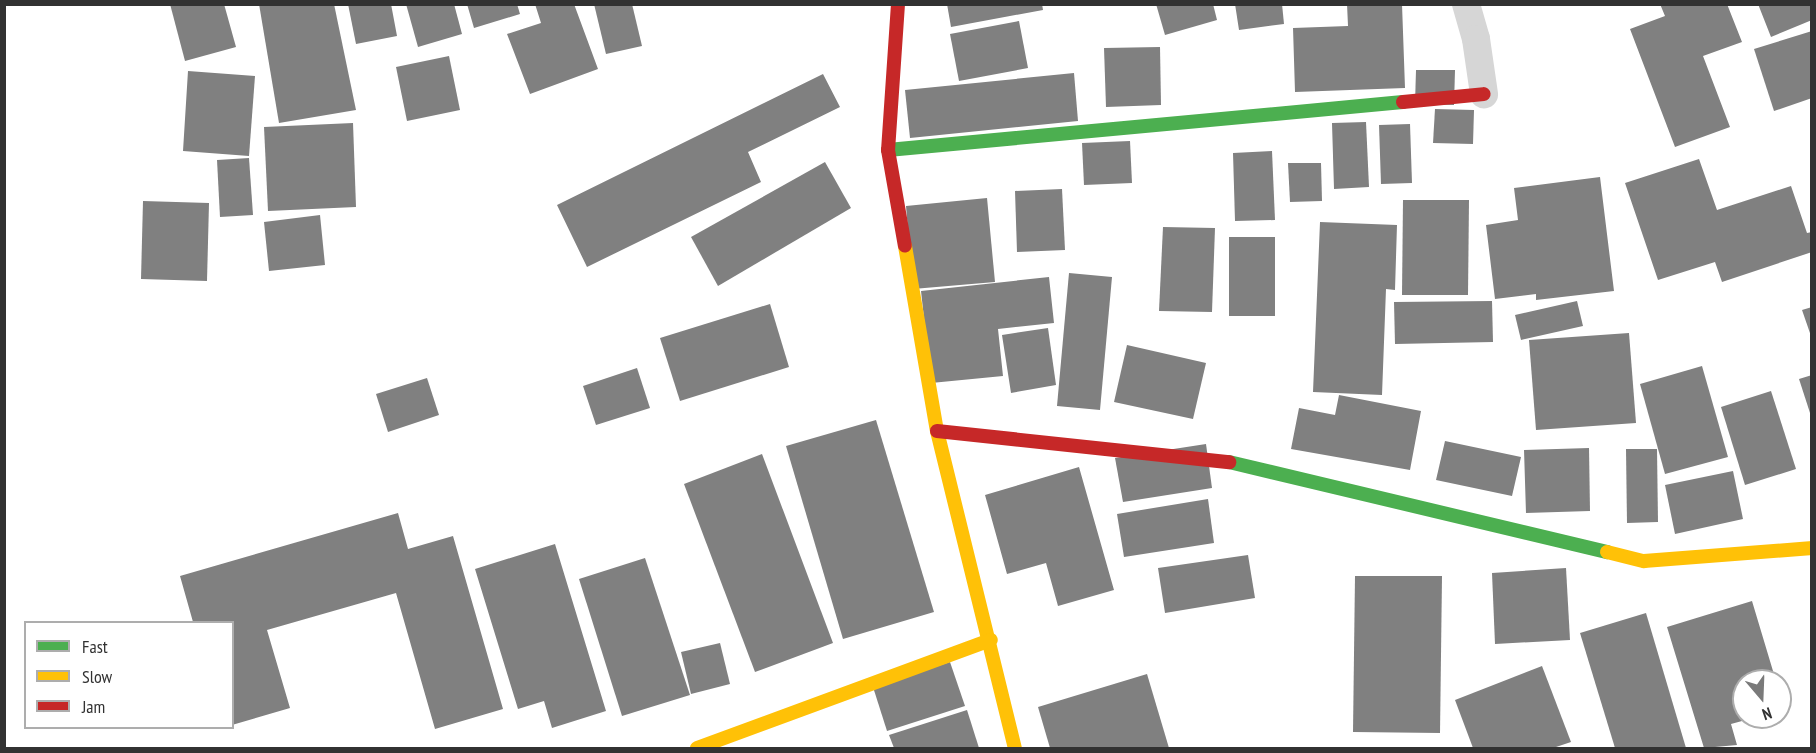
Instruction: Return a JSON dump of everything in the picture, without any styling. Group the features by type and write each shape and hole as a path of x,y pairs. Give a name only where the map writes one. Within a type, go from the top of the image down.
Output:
{"street":[{"path":"898,4 888,150 938,431 991,640 1014,748"},
{"path":"888,150 1484,94"},
{"path":"938,431 1244,464 1644,561 1812,548"},
{"path":"696,748 991,640"}],"lane":[{"path":"1466,4 1476,39 1484,94"}],"building":[{"path":"170,4 224,4 236,47 185,61"},
{"path":"259,4 334,4 356,110 279,123"},
{"path":"348,4 391,4 397,36 356,44"},
{"path":"406,4 454,4 462,34 418,47"},
{"path":"467,4 517,4 520,14 474,28"},
{"path":"535,4 574,4 598,69 530,94 507,34 541,23"},
{"path":"594,4 632,4 642,46 606,54"},
{"path":"947,4 1042,4 1043,10 951,27"},
{"path":"1156,4 1213,4 1217,20 1165,35"},
{"path":"1235,4 1282,4 1284,24 1239,30"},
{"path":"1347,4 1402,4 1405,88 1295,92 1293,28 1348,26"},
{"path":"1660,4 1727,4 1742,42 1703,56 1730,127 1675,147 1630,29 1665,16"},
{"path":"1758,4 1812,4 1812,20 1771,37"},
{"path":"1019,21 1028,68 959,81 950,34"},
{"path":"1812,31 1812,98 1774,111 1754,49"},
{"path":"1160,47 1161,105 1106,107 1104,48"},
{"path":"449,56 460,110 407,121 396,67"},
{"path":"1416,70 1455,70 1454,105 1415,104"},
{"path":"188,71 255,76 249,156 183,151"},
{"path":"1074,73 1078,121 910,138 905,90"},
{"path":"823,74 840,107 748,152 761,182 587,267 557,205"},
{"path":"1435,109 1474,110 1473,144 1433,143"},
{"path":"1366,122 1369,187 1334,189 1332,123"},
{"path":"353,123 356,207 268,211 264,127"},
{"path":"1410,124 1412,183 1381,184 1379,125"},
{"path":"1130,141 1132,183 1084,185 1082,143"},
{"path":"1272,151 1275,220 1235,221 1233,153"},
{"path":"249,158 253,215 220,217 217,160"},
{"path":"1699,159 1717,210 1791,186 1807,233 1812,232 1812,252 1722,282 1715,262 1658,280 1625,183"},
{"path":"825,162 851,208 718,286 691,237"},
{"path":"1288,163 1321,163 1322,201 1290,202"},
{"path":"1600,177 1614,291 1536,300 1536,294 1495,299 1486,225 1518,220 1514,188"},
{"path":"1062,189 1065,250 1017,252 1015,191"},
{"path":"987,198 995,282 913,289 906,206"},
{"path":"1403,200 1469,200 1468,295 1402,295"},
{"path":"143,201 209,203 207,281 141,279"},
{"path":"320,215 325,265 269,271 264,222"},
{"path":"1320,222 1397,225 1395,290 1386,289 1382,395 1313,392"},
{"path":"1163,227 1215,228 1212,312 1159,311"},
{"path":"1229,237 1275,237 1275,316 1229,316"},
{"path":"1069,273 1112,277 1100,410 1057,406"},
{"path":"1049,277 1054,323 998,329 1003,376 931,383 921,291"},
{"path":"1492,301 1493,342 1395,344 1394,302"},
{"path":"1577,301 1583,326 1521,340 1515,315"},
{"path":"770,304 789,367 680,401 660,338"},
{"path":"1812,307 1812,336 1811,336 1802,310"},
{"path":"1048,328 1056,385 1011,393 1002,335"},
{"path":"1629,333 1636,423 1536,430 1529,340"},
{"path":"1127,345 1206,363 1193,419 1114,402"},
{"path":"1702,366 1728,457 1665,474 1640,384"},
{"path":"637,368 650,408 596,425 583,386"},
{"path":"1812,375 1812,416 1811,416 1799,379"},
{"path":"427,378 439,415 388,432 376,394"},
{"path":"1771,391 1796,469 1745,485 1721,407"},
{"path":"1339,395 1421,411 1410,470 1291,449 1299,408 1335,415"},
{"path":"876,420 934,612 843,639 786,446"},
{"path":"1445,441 1521,457 1512,496 1436,480"},
{"path":"1206,444 1212,488 1123,502 1115,458"},
{"path":"1589,448 1590,511 1526,513 1524,450"},
{"path":"1626,449 1657,449 1658,522 1627,523"},
{"path":"762,454 833,643 755,672 684,484"},
{"path":"1079,467 1114,590 1058,606 1046,563 1007,574 985,495"},
{"path":"1733,471 1743,519 1675,534 1665,485"},
{"path":"1208,499 1214,543 1124,557 1117,514"},
{"path":"398,513 408,549 453,536 503,709 435,729 396,593 267,630 290,708 234,724 234,621 193,621 180,576"},
{"path":"555,544 606,711 552,728 544,701 518,709 475,569"},
{"path":"1248,555 1255,598 1165,613 1158,568"},
{"path":"645,558 690,695 622,716 579,579"},
{"path":"1566,568 1570,640 1495,644 1492,573"},
{"path":"1355,576 1442,576 1440,733 1353,732"},
{"path":"1752,601 1772,669 1732,669 1731,724 1737,745 1704,748 1667,627"},
{"path":"1646,613 1686,748 1615,748 1580,633"},
{"path":"720,643 730,684 691,694 681,652"},
{"path":"950,662 965,706 887,731 873,687"},
{"path":"1542,666 1571,742 1553,748 1473,748 1455,700"},
{"path":"1147,674 1169,748 1050,748 1038,707"},
{"path":"967,710 979,748 894,748 889,735"}],"traffic: fast":[{"path":"888,150 1403,102"},
{"path":"1229,462 1607,552"}],"traffic: slow":[{"path":"905,246 937,431 1015,748"},
{"path":"1607,552 1644,561 1812,548"},
{"path":"697,748 991,640"}],"traffic: jam":[{"path":"898,4 888,150 905,246"},
{"path":"1403,102 1484,94"},
{"path":"937,431 1229,462"}]}
